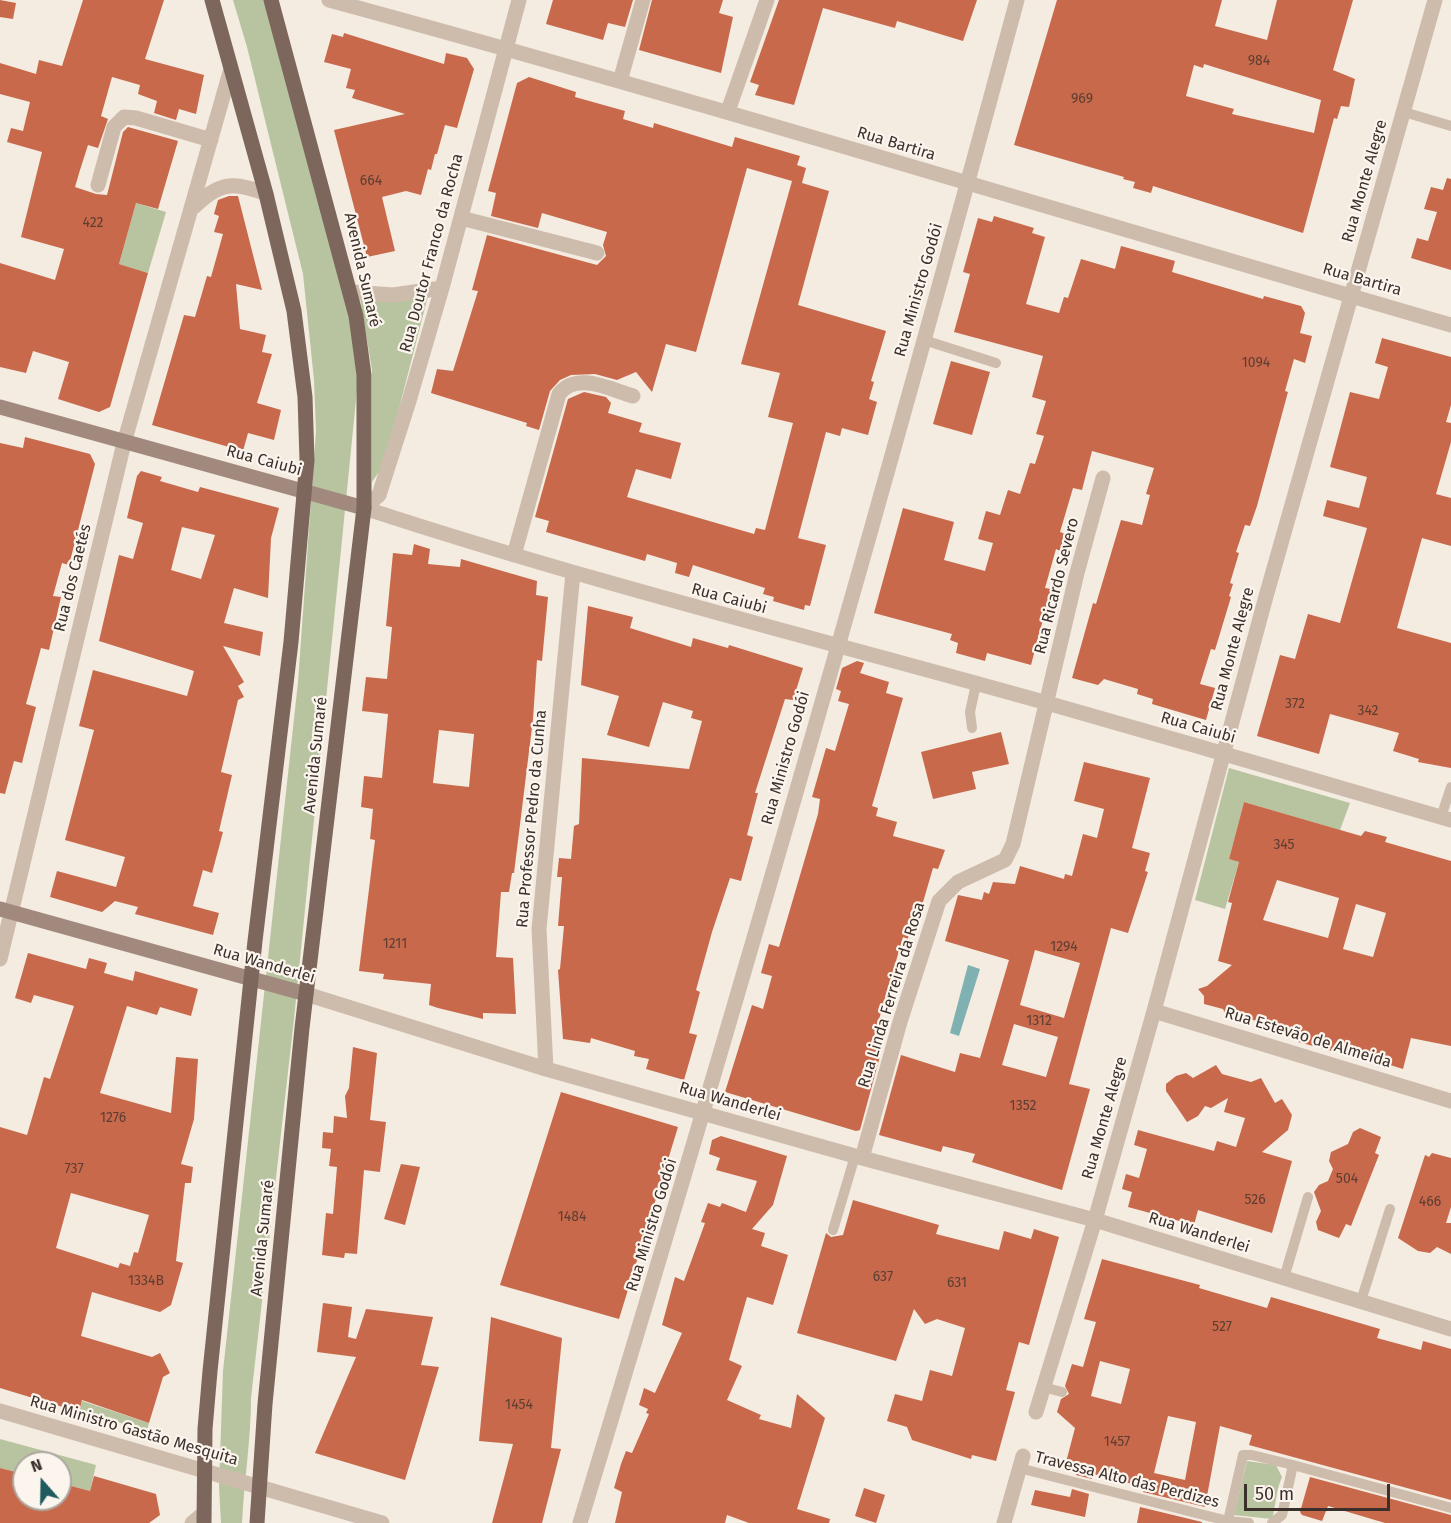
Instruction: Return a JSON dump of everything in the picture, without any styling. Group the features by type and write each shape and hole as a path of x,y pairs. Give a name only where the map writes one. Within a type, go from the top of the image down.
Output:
{"main road":[{"path":"200,1520 210,1371 250,979 288,662 305,490 307,430 294,311 266,194 230,72 212,0"},
{"name":"Avenida Sumaré","path":"256,1523 277,1267 306,994 364,508 364,375 351,292 271,0"},
{"name":"Rua Caiubi","path":"0,407 364,508"},
{"name":"Rua Wanderlei","path":"6,910 306,994"}],"street":[{"name":"Rua Bartira","path":"329,0 728,111 968,185 1451,325"},
{"name":"Rua Doutor Franco da Rocha","path":"364,508 379,495 462,218 519,0"},
{"path":"620,81 643,0"},
{"path":"728,111 767,0"},
{"name":"Rua Ministro Godói","path":"580,1523 704,1114 968,185 1017,0"},
{"name":"Rua Monte Alegre","path":"1035,1412 1095,1220 1154,1011 1222,754 1435,0"},
{"name":"Rua dos Caetés","path":"0,958 6,910 124,443 230,72"},
{"path":"98,185 114,127 124,117 136,118 211,140"},
{"path":"192,210 207,195 233,184 266,194"},
{"path":"462,218 597,253"},
{"path":"351,292 393,295 442,288"},
{"path":"514,555 558,394 568,385 581,381 633,396"},
{"name":"Rua Ricardo Severo","path":"1047,703 1103,478"},
{"name":"Rua Caiubi","path":"364,508 573,573 1047,703 1446,818"},
{"name":"Rua Professor Pedro da Cunha","path":"546,1069 539,929 573,573"},
{"name":"Rua Linda Ferreira da Rosa","path":"858,1157 933,914 947,891 958,882 998,865 1009,853 1047,703"},
{"name":"Rua Wanderlei","path":"306,994 546,1069 858,1157 1095,1220 1451,1329"},
{"name":"Rua Estevão de Almeida","path":"1154,1011 1451,1101"},
{"name":"Rua Ministro Gastão Mesquita","path":"0,1411 382,1523"},
{"path":"1004,1523 1021,1462"}],"lane":[{"path":"1404,112 1451,126"},
{"path":"924,340 996,363"},
{"path":"972,728 970,712 976,684"},
{"path":"1446,818 1451,787"},
{"path":"833,1230 858,1157"},
{"path":"1284,1278 1308,1197"},
{"path":"1361,1301 1390,1209"},
{"path":"1043,1387 1062,1392"},
{"name":"Travessa Alto das Perdizes","path":"1228,1521 1243,1455 1293,1465 1451,1508"},
{"name":"Travessa Alto das Perdizes","path":"1021,1462 1228,1521 1249,1523"},
{"path":"1272,1523 1282,1515 1293,1465"}],"green space":[{"path":"233,0 270,0 347,296 358,380 294,1019 251,1398 242,1523 221,1523 219,1487 223,1371 298,682 316,431 314,380 303,274 247,47"},
{"path":"136,203 166,212 148,273 119,264"},
{"path":"428,296 385,463 372,482 372,370 360,298"},
{"path":"1229,768 1350,803 1340,830 1244,802 1229,859 1239,862 1225,909 1195,900"},
{"path":"82,1401 149,1423 147,1430 79,1412"},
{"path":"0,1439 44,1451 12,1451 12,1471 0,1468"},
{"path":"72,1458 96,1465 90,1491 72,1486"},
{"path":"1247,1461 1276,1465 1282,1477 1272,1519 1234,1515"}],"water":[{"path":"968,965 980,969 959,1036 950,1033"}],"building":[{"path":"0,0 16,3 13,19 0,17"},
{"path":"83,0 164,0 145,59 204,75 196,114 179,109 176,120 154,113 157,101 138,94 140,85 112,77 101,116 108,119 98,148 88,145 80,170 75,187 107,195 123,132 128,127 178,141 158,209 136,203 119,264 148,273 110,407 99,412 58,399 69,362 33,351 26,373 0,367 0,263 55,280 64,249 21,237 42,152 7,142 11,128 23,131 30,102 0,94 0,63 36,74 39,60 62,66"},
{"path":"553,0 633,0 625,27 608,23 603,40 546,24"},
{"path":"652,0 723,0 719,13 733,17 721,73 639,50"},
{"path":"779,0 977,0 963,41 897,21 895,28 823,8 794,105 755,95 759,85 750,82"},
{"path":"1057,0 1222,0 1215,26 1267,40 1277,0 1353,0 1333,70 1355,79 1349,107 1341,106 1337,119 1334,118 1303,233 1153,186 1151,193 1133,188 1135,182 1123,179 1124,177 1014,145","holes":["1204,64 1321,100 1314,133 1232,114 1234,109 1186,96 1194,65 1203,68"]},
{"path":"344,33 444,64 446,53 467,58 474,69 457,128 445,125 437,154 435,154 431,170 428,169 421,195 406,191 382,197 395,251 367,257 334,130 405,114 352,98 355,90 346,88 351,69 324,62 332,34 343,37"},
{"path":"529,77 576,92 575,97 625,111 623,119 653,128 654,123 732,147 735,137 800,156 797,165 806,168 802,183 829,191 798,305 886,331 871,381 874,382 869,399 877,402 868,435 842,428 840,436 826,432 798,538 826,545 810,606 805,605 804,610 773,601 774,597 763,594 765,588 693,565 689,577 675,573 677,563 647,554 645,561 546,532 549,521 535,517 568,399 584,392 606,397 611,403 608,413 642,423 639,432 681,443 671,479 636,469 627,497 754,534 756,528 765,530 793,423 768,417 780,373 741,364 792,181 747,168 696,352 666,344 652,392 636,372 617,380 595,374 571,375 560,380 550,391 539,430 526,426 527,423 431,393 437,369 453,371 478,291 472,290 487,235 597,265 606,256 603,245 607,232 542,213 538,228 491,216 496,193 488,191 517,83"},
{"path":"1447,178 1451,179 1451,270 1411,258 1417,238 1428,241 1437,212 1424,209 1431,187 1443,190"},
{"path":"238,196 262,290 236,284 240,329 266,335 262,352 272,354 257,403 281,410 274,440 248,433 243,451 152,425 184,315 195,317 207,276 211,277 223,234 214,232 219,216 214,214 218,200"},
{"path":"994,216 1034,228 1032,233 1045,237 1026,304 1059,313 1064,297 1068,298 1081,259 1115,269 1121,246 1175,261 1172,272 1263,299 1264,296 1301,306 1305,313 1300,333 1312,336 1305,363 1294,359 1285,391 1288,392 1257,506 1250,526 1245,525 1236,552 1239,553 1230,583 1233,584 1229,596 1231,597 1215,650 1211,649 1200,684 1215,688 1206,720 1152,704 1153,699 1137,694 1138,689 1104,679 1098,685 1072,678 1093,603 1096,604 1121,520 1142,525 1150,495 1146,494 1154,468 1092,451 1082,490 1073,488 1060,532 1065,534 1060,551 1056,549 1045,588 1051,589 1031,665 987,653 985,661 956,653 958,643 950,640 952,634 874,613 903,508 954,522 944,560 985,571 993,543 978,539 986,511 1000,515 1008,490 1020,494 1030,463 1035,464 1044,436 1036,434 1046,401 1032,397 1043,356 954,332 970,274 963,272 978,218 992,222"},
{"path":"1382,338 1451,357 1451,405 1446,422 1451,423 1451,442 1436,494 1451,498 1451,546 1422,538 1397,628 1451,643 1451,768 1418,762 1419,759 1393,751 1399,733 1330,714 1319,754 1257,736 1280,655 1295,659 1308,614 1340,623 1367,528 1323,516 1327,500 1359,508 1367,477 1330,467 1350,392 1379,399 1388,367 1375,363"},
{"path":"951,361 990,372 972,435 933,424"},
{"path":"25,437 90,454 95,464 69,565 62,563 53,596 61,597 49,650 41,648 26,704 36,707 22,763 14,761 5,794 0,793 0,443 23,448"},
{"path":"141,471 162,477 160,481 198,492 200,487 279,508 271,538 268,598 234,588 224,623 263,632 260,656 223,646 244,682 238,686 244,697 238,700 221,772 232,775 219,831 223,832 212,873 203,870 193,906 219,913 213,935 135,914 138,907 115,901 102,912 50,897 57,871 116,887 125,857 65,840 94,730 79,726 93,670 187,696 194,671 99,641 119,555 133,559 143,523 127,518 137,476","holes":["182,527 215,535 201,579 171,570"]},
{"path":"414,544 430,549 428,564 460,567 461,559 537,581 536,595 548,597 542,661 537,660 533,719 514,873 512,873 509,892 501,892 496,957 513,958 516,1014 483,1013 483,1019 438,1008 429,1005 431,984 383,979 384,974 359,971 375,840 370,839 373,809 361,807 364,776 382,778 388,714 362,711 366,677 387,679 392,627 386,626 393,553 412,555","holes":["439,730 474,734 469,787 433,783"]},
{"path":"588,606 633,617 630,628 691,647 693,638 728,648 729,645 803,668 793,700 785,699 755,793 758,793 747,835 753,837 741,881 730,878 712,932 696,990 700,992 689,1033 697,1035 684,1080 646,1069 649,1059 634,1056 635,1051 591,1038 590,1043 563,1039 558,970 560,969 564,926 558,926 562,877 557,877 559,858 571,859 574,826 579,824 582,758 689,769 702,721 691,718 693,711 663,702 649,747 607,735 619,696 581,685"},
{"path":"857,661 864,663 860,673 889,682 886,693 903,698 872,806 878,808 876,816 897,822 893,836 945,850 938,869 933,868 914,933 909,932 908,939 903,937 873,1040 883,1045 860,1130 856,1131 725,1092 752,1005 763,1009 772,976 761,973 769,944 779,947 818,814 820,799 812,797 826,748 835,751 849,704 838,701 841,691 836,689 842,668"},
{"path":"1001,732 1009,764 972,772 976,789 933,799 921,752"},
{"path":"1084,762 1150,778 1132,848 1150,853 1145,871 1148,872 1128,933 1111,928 1069,1084 1090,1089 1062,1190 972,1162 975,1154 943,1146 941,1152 879,1135 901,1055 955,1072 960,1053 980,1058 1009,960 945,941 958,895 982,900 984,892 989,894 993,882 1015,884 1020,866 1064,879 1065,874 1072,876 1083,834 1097,838 1104,809 1074,801","holes":["1035,950 1080,963 1064,1018 1020,1005","1014,1024 1058,1037 1046,1077 1002,1065"]},
{"path":"1244,802 1361,836 1365,831 1387,837 1385,842 1451,861 1451,1046 1411,1038 1403,1069 1333,1047 1332,1051 1298,1042 1301,1032 1225,1013 1223,1009 1204,1004 1204,996 1198,989 1207,986 1232,965 1218,961 1232,903 1228,902 1239,862 1229,859","holes":["1277,880 1339,898 1328,938 1263,920","1356,904 1386,913 1373,957 1343,949"]},
{"path":"28,953 86,969 89,958 107,963 104,973 133,981 135,971 198,989 191,1016 160,1007 157,1015 127,1006 100,1093 171,1113 176,1057 198,1059 194,1119 181,1164 193,1167 191,1183 185,1183 176,1261 183,1263 171,1305 160,1312 92,1292 81,1336 152,1357 160,1353 170,1373 163,1377 149,1423 82,1400 79,1412 0,1388 0,1127 27,1135 44,1077 50,1079 74,1006 34,995 31,1003 15,998","holes":["71,1193 149,1215 138,1253 134,1252 130,1266 120,1263 118,1268 56,1248"]},
{"path":"353,1047 377,1053 370,1120 386,1122 380,1172 364,1170 357,1254 345,1253 344,1258 322,1255 326,1213 333,1214 337,1167 329,1166 331,1149 322,1148 323,1132 333,1133 334,1116 347,1118 345,1096 349,1088"},
{"path":"1216,1065 1222,1074 1251,1082 1261,1078 1275,1103 1282,1099 1292,1115 1288,1130 1262,1152 1292,1161 1272,1233 1198,1210 1194,1225 1128,1207 1132,1192 1122,1189 1126,1174 1139,1178 1147,1149 1134,1145 1138,1130 1214,1151 1217,1141 1236,1147 1245,1118 1224,1112 1228,1098 1211,1108 1205,1106 1198,1116 1187,1122 1166,1091 1166,1084 1176,1076 1186,1073 1193,1078"},
{"path":"561,1092 678,1127 619,1319 500,1285"},
{"path":"1360,1128 1381,1137 1375,1153 1379,1155 1351,1226 1346,1224 1339,1238 1318,1230 1316,1222 1321,1211 1314,1192 1319,1185 1328,1181 1333,1169 1329,1161 1331,1152 1348,1144 1353,1132"},
{"path":"721,1136 787,1156 773,1205 752,1229 765,1233 761,1246 788,1255 773,1305 747,1297 729,1360 742,1366 727,1400 761,1415 759,1419 791,1428 797,1394 825,1418 797,1509 830,1519 829,1523 749,1523 727,1515 725,1523 615,1523 622,1492 614,1488 621,1464 626,1451 632,1453 649,1414 646,1413 648,1409 639,1405 644,1388 655,1393 682,1333 662,1325 675,1277 684,1281 705,1223 701,1222 708,1203 720,1207 722,1203 746,1212 757,1181 716,1170 720,1158 709,1154 712,1140"},
{"path":"1432,1153 1451,1158 1451,1207 1446,1223 1451,1223 1451,1254 1437,1247 1430,1253 1418,1251 1398,1238 1425,1155 1429,1157"},
{"path":"401,1164 420,1167 405,1225 384,1219"},
{"path":"853,1200 939,1225 936,1234 999,1250 1004,1231 1031,1239 1034,1229 1059,1237 1029,1345 1019,1342 1006,1390 1015,1392 996,1461 972,1455 971,1459 912,1440 907,1427 887,1421 895,1394 922,1401 930,1370 952,1376 965,1328 937,1319 925,1324 914,1309 896,1361 797,1333 826,1233 831,1237 843,1235"},
{"path":"1102,1259 1200,1285 1199,1288 1267,1308 1271,1297 1380,1329 1377,1338 1421,1350 1423,1341 1451,1349 1451,1500 1249,1445 1252,1435 1220,1426 1205,1507 1143,1492 1144,1487 1093,1474 1092,1479 1076,1475 1077,1470 1065,1466 1075,1428 1057,1412 1061,1399 1069,1394 1065,1386 1072,1364 1083,1367 1096,1322 1084,1319","holes":["1100,1361 1130,1369 1121,1404 1091,1396","1168,1416 1196,1422 1185,1480 1154,1473"]},
{"path":"323,1303 352,1307 348,1337 356,1339 366,1309 433,1317 421,1365 439,1367 405,1480 315,1453 356,1357 317,1352"},
{"path":"491,1317 562,1338 551,1448 561,1449 542,1523 492,1523 513,1444 479,1441"},
{"path":"0,1468 12,1471 12,1511 72,1511 72,1486 90,1491 94,1476 156,1494 160,1515 149,1523 0,1523"},
{"path":"1310,1477 1451,1515 1451,1523 1385,1523 1328,1506 1322,1521 1302,1515 1300,1512"},
{"path":"864,1488 885,1495 876,1523 855,1516"},
{"path":"1072,1489 1089,1494 1085,1517 1031,1505 1035,1490 1070,1497"},
{"path":"1140,1507 1202,1522 1202,1523 1137,1523"}]}
